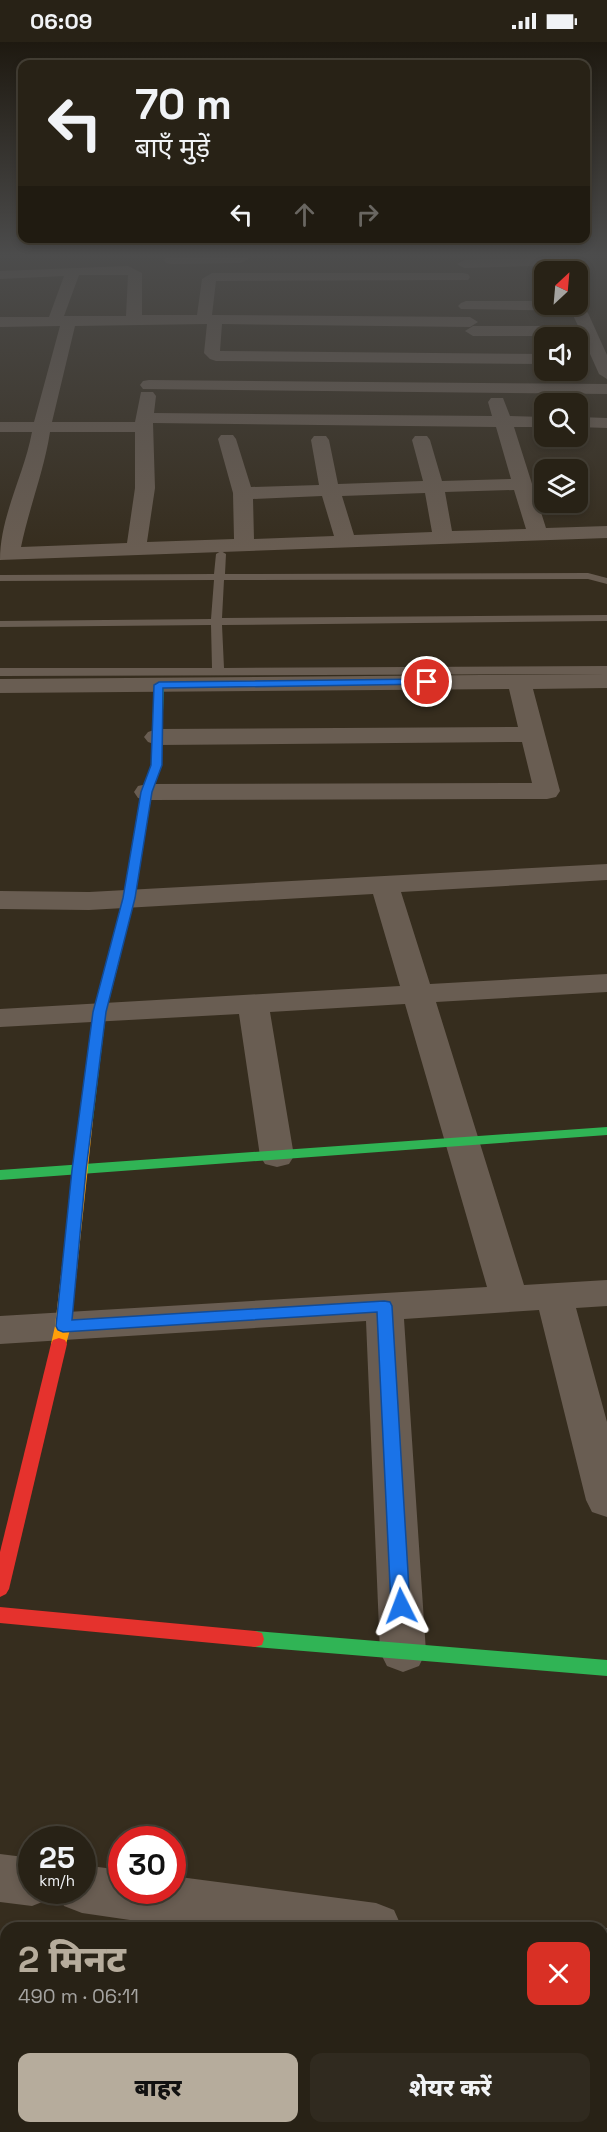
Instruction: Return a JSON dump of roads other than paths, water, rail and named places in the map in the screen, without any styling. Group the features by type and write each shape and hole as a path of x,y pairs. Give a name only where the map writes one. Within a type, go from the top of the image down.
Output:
{"street":[{"path":"56,355 37,454 4,554 607,532"},
{"path":"214,355 534,359"},
{"path":"482,355 538,535"},
{"path":"289,403 292,357"},
{"path":"380,357 388,404"},
{"path":"588,362 604,367"},
{"path":"136,550 145,488 144,428 150,377 289,403 388,404 504,421 534,422"},
{"path":"0,428 144,428 289,403 388,404 493,389 607,389"},
{"path":"588,422 607,423"},
{"path":"144,428 168,438"},
{"path":"203,439 247,440"},
{"path":"227,439 243,493 244,546"},
{"path":"298,440 342,440"},
{"path":"320,440 330,490 346,543"},
{"path":"443,440 415,440 434,486 443,539"},
{"path":"488,441 510,441"},
{"path":"243,493 523,484"},
{"path":"147,792 547,791 519,681"},
{"path":"0,686 607,681"},
{"path":"0,1589 63,1326 79,1170 100,1012 129,898 147,792 156,765 159,685"},
{"path":"157,738 532,734"},
{"path":"0,900 89,901 607,872"},
{"path":"385,885 509,1299"},
{"path":"0,1018 607,983"},
{"path":"253,1004 277,1156"},
{"path":"0,1175 607,1131"},
{"path":"0,1330 607,1293"},
{"path":"554,1296 607,1500"},
{"path":"384,1306 403,1652"},
{"path":"0,1615 403,1652 607,1668"},
{"path":"0,1878 18,1880"},
{"path":"96,1891 331,1922"}],"lane":[{"path":"218,671 216,622 221,554"},
{"path":"0,578 588,576 607,581"},
{"path":"0,624 607,618"},
{"path":"0,672 607,670"}]}
